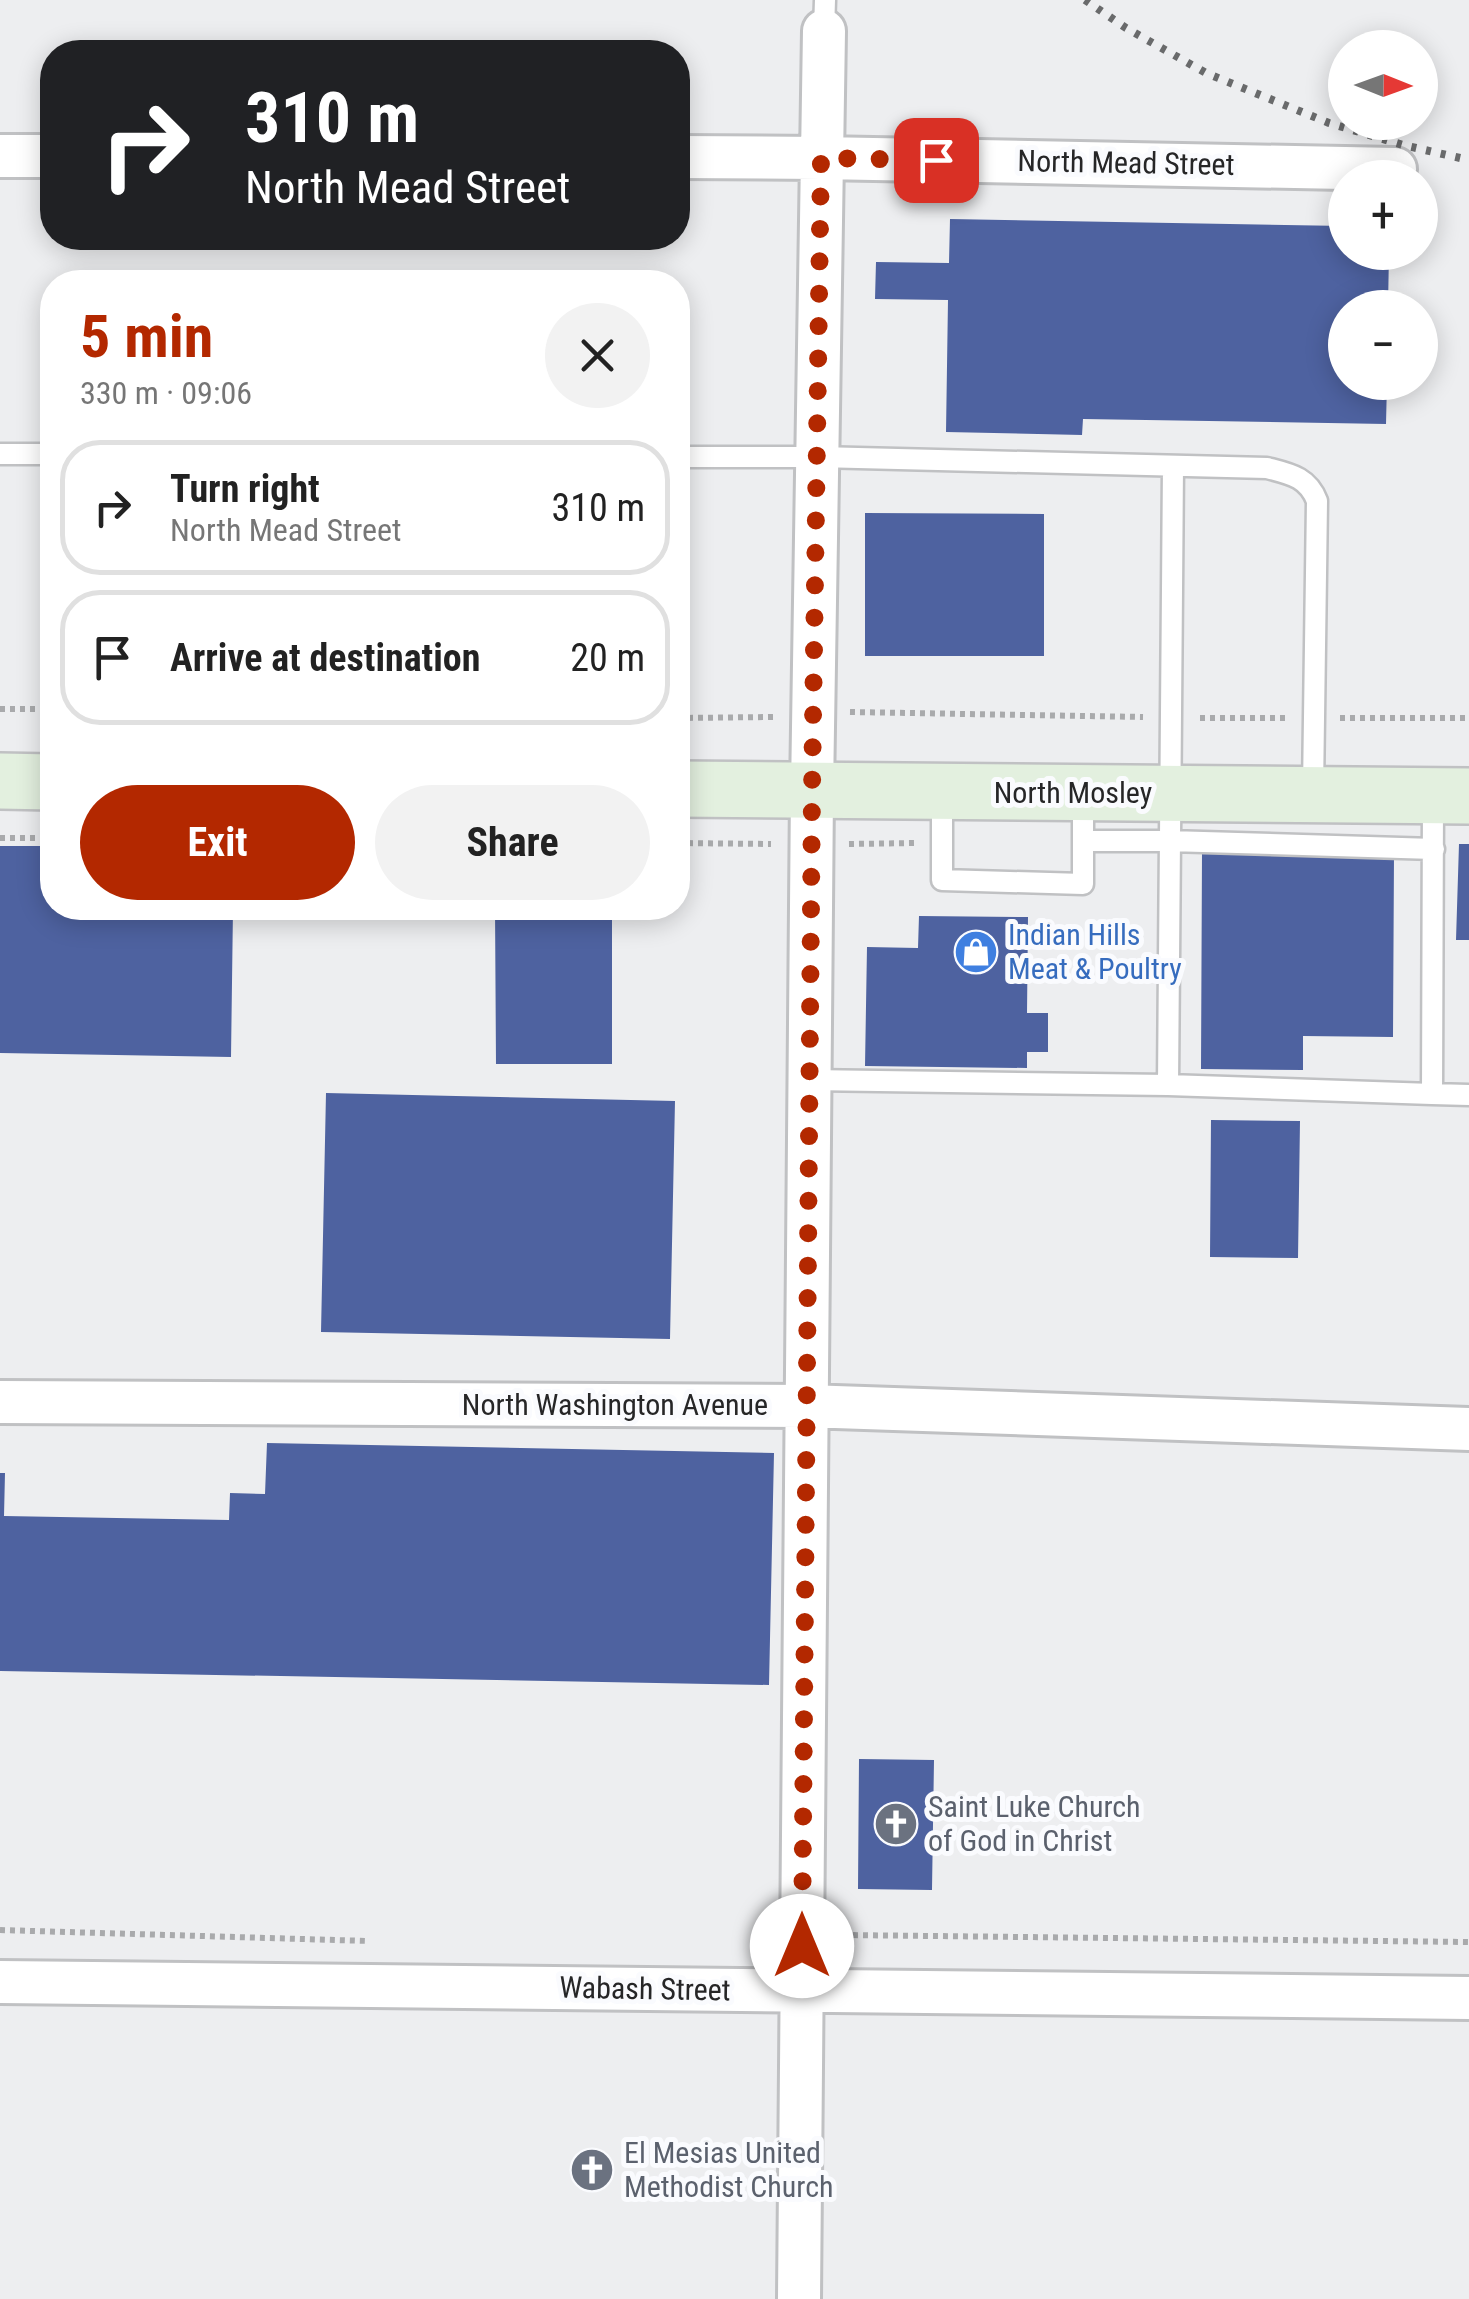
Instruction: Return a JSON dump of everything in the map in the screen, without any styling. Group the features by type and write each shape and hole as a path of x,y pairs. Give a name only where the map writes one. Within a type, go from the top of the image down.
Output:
{"street":[{"path":"799,2299 812,791 824,16"},
{"path":"0,156 40,156"},
{"name":"North Mead Street","path":"690,157 1328,167"},
{"path":"0,782 40,782"},
{"name":"North Mosley","path":"690,789 942,793 1084,817 1341,814 1451,796"},
{"name":"North Washington Avenue","path":"0,1402 806,1406 1469,1429"},
{"name":"Wabash Street","path":"0,1982 1469,1998"}],"lane":[{"path":"0,454 40,454"},
{"path":"690,457 1267,468 1297,476 1312,488 1317,501 1314,718 1341,814 1434,849"},
{"path":"1168,1085 1174,466"},
{"path":"942,793 942,880 1083,884 1084,817"},
{"path":"1432,1094 1434,849 1451,796"},
{"path":"809,1080 1168,1085 1469,1095"}],"path":[{"path":"0,709 40,710"},
{"path":"690,718 855,712 1469,718"},
{"path":"0,838 40,838"},
{"path":"0,1930 378,1942"},
{"path":"802,1946 839,1934 1469,1942"}],"building":[{"path":"950,219 1328,226 1328,270 1389,270 1388,290 1328,290 1328,400 1387,400 1386,424 1083,419 1082,435 946,432 948,300 875,299 876,262 949,263"},
{"path":"865,513 1044,514 1044,656 865,656"},
{"path":"1459,844 1469,844 1469,940 1456,940"},
{"path":"0,846 40,846 40,920 233,920 231,1057 0,1053"},
{"path":"1202,852 1394,854 1393,1037 1303,1036 1303,1070 1201,1069"},
{"path":"919,916 1028,917 1027,1013 1048,1013 1048,1052 1027,1052 1027,1068 865,1066 867,947 918,948"},
{"path":"495,920 612,920 612,1064 496,1064"},
{"path":"326,1093 675,1101 670,1339 321,1332"},
{"path":"1211,1120 1300,1121 1298,1258 1210,1257"},
{"path":"267,1443 774,1453 769,1685 0,1671 0,1473 5,1473 4,1516 229,1520 230,1493 265,1494"},
{"name":"Saint Luke Church of God in Christ","path":"859,1759 934,1760 932,1890 858,1889"}],"railway":[{"path":"1085,0 1206,73 1329,123 1469,160"}],"place":[{"name":"Indian Hills Meat & Poultry","path":"976,952"},
{"name":"Saint Luke Church of God in Christ","path":"896,1824"},
{"name":"El Mesias United Methodist Church","path":"592,2170"}],"route":[{"path":"802,1946 821,158 936,160"}]}
